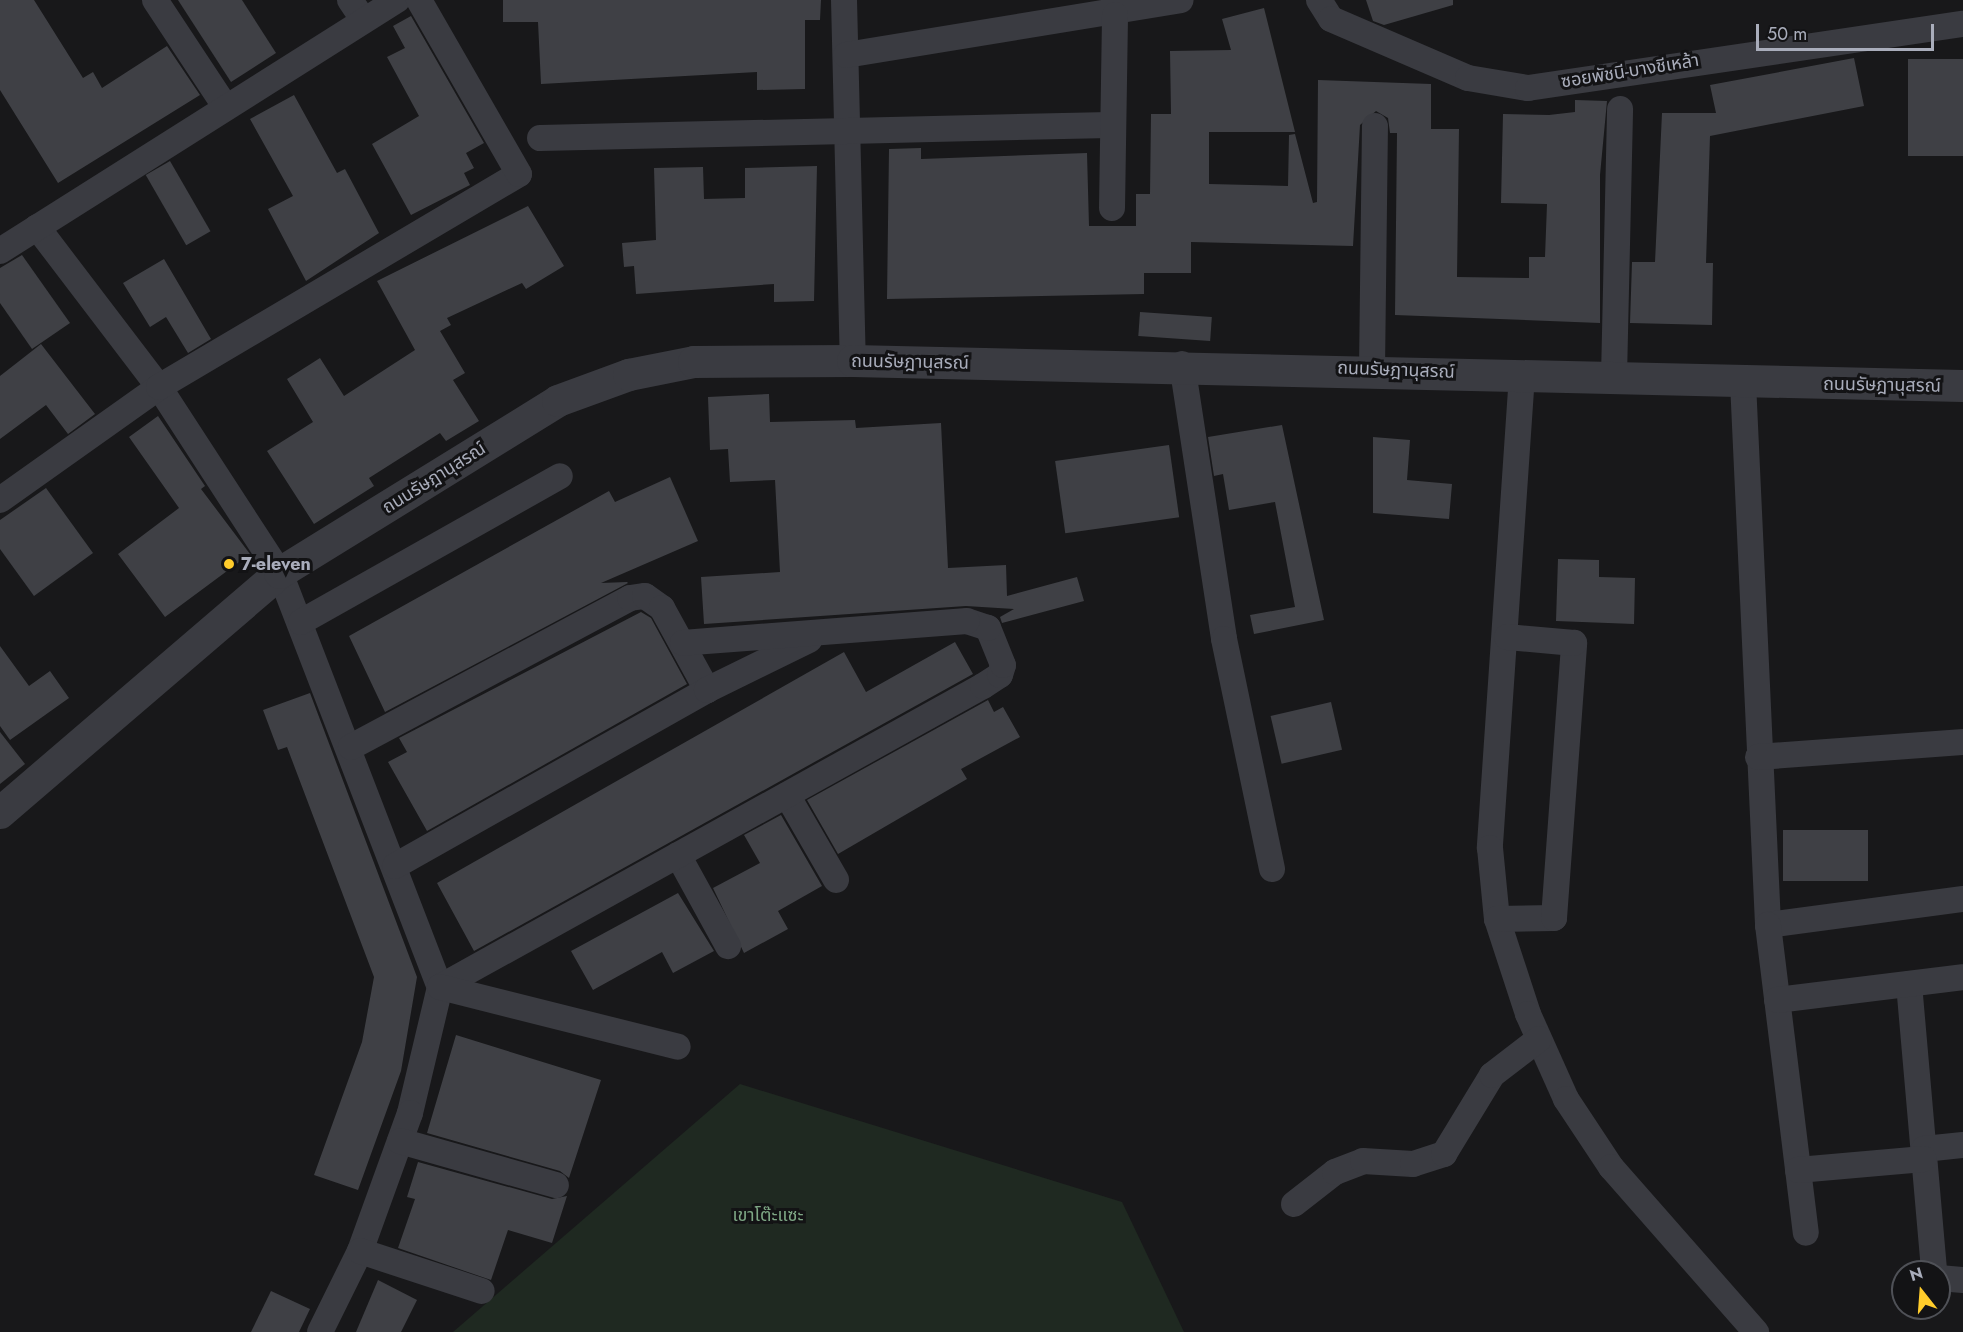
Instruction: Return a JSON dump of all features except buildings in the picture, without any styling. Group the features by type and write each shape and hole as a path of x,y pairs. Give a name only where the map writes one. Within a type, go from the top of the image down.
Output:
{"street":[{"path":"155,0 225,106"},
{"path":"0,251 225,106 356,9 397,0"},
{"path":"0,500 159,387 519,174 419,0"},
{"path":"844,0 850,129 853,361"},
{"path":"846,55 1115,15 1181,0"},
{"name":"ซอยพัชนี-บางชีเหล้า","path":"1319,0 1332,19 1468,78 1527,88 1963,24"},
{"path":"1112,208 1110,125 1115,15"},
{"path":"1614,377 1620,109"},
{"path":"540,138 850,129 1110,125"},
{"path":"1372,369 1376,126"},
{"path":"37,227 159,387 280,573 302,622 351,747 440,987 400,1141 360,1251 320,1332"},
{"name":"ถนนรัษฎานุสรณ์","path":"0,813 280,573 558,401 629,375 693,362 853,361 1182,364 1743,382 1963,386"},
{"path":"1182,364 1224,639 1272,869"},
{"path":"1522,375 1507,637 1490,848 1497,919 1539,1039 1566,1099 1611,1167 1756,1332"},
{"path":"1743,382 1758,757 1768,925 1806,1233"},
{"path":"302,622 560,476"},
{"path":"351,747 630,598 653,600 683,643 707,690"},
{"path":"440,987 983,686 1000,675 1003,665 988,628 980,622 683,643"},
{"path":"395,866 707,690 820,635"},
{"path":"1497,919 1554,918 1574,643 1507,637"},
{"path":"1758,757 1963,742"},
{"path":"787,795 836,879"},
{"path":"678,855 728,946"},
{"path":"1768,925 1963,899"},
{"path":"1777,1000 1963,977"},
{"path":"1909,984 1933,1260"},
{"path":"440,987 678,1047"},
{"path":"1294,1204 1335,1172 1363,1161 1413,1164 1444,1154 1492,1075 1539,1039"},
{"path":"400,1141 556,1185"},
{"path":"1798,1170 1924,1154 1963,1145"},
{"path":"360,1251 483,1291"}],"green space":[{"name":"เขาโต๊ะแซะ","path":"740,1084 1122,1202 1184,1332 453,1332"}],"place":[{"name":"7-eleven","path":"229,564"}]}
